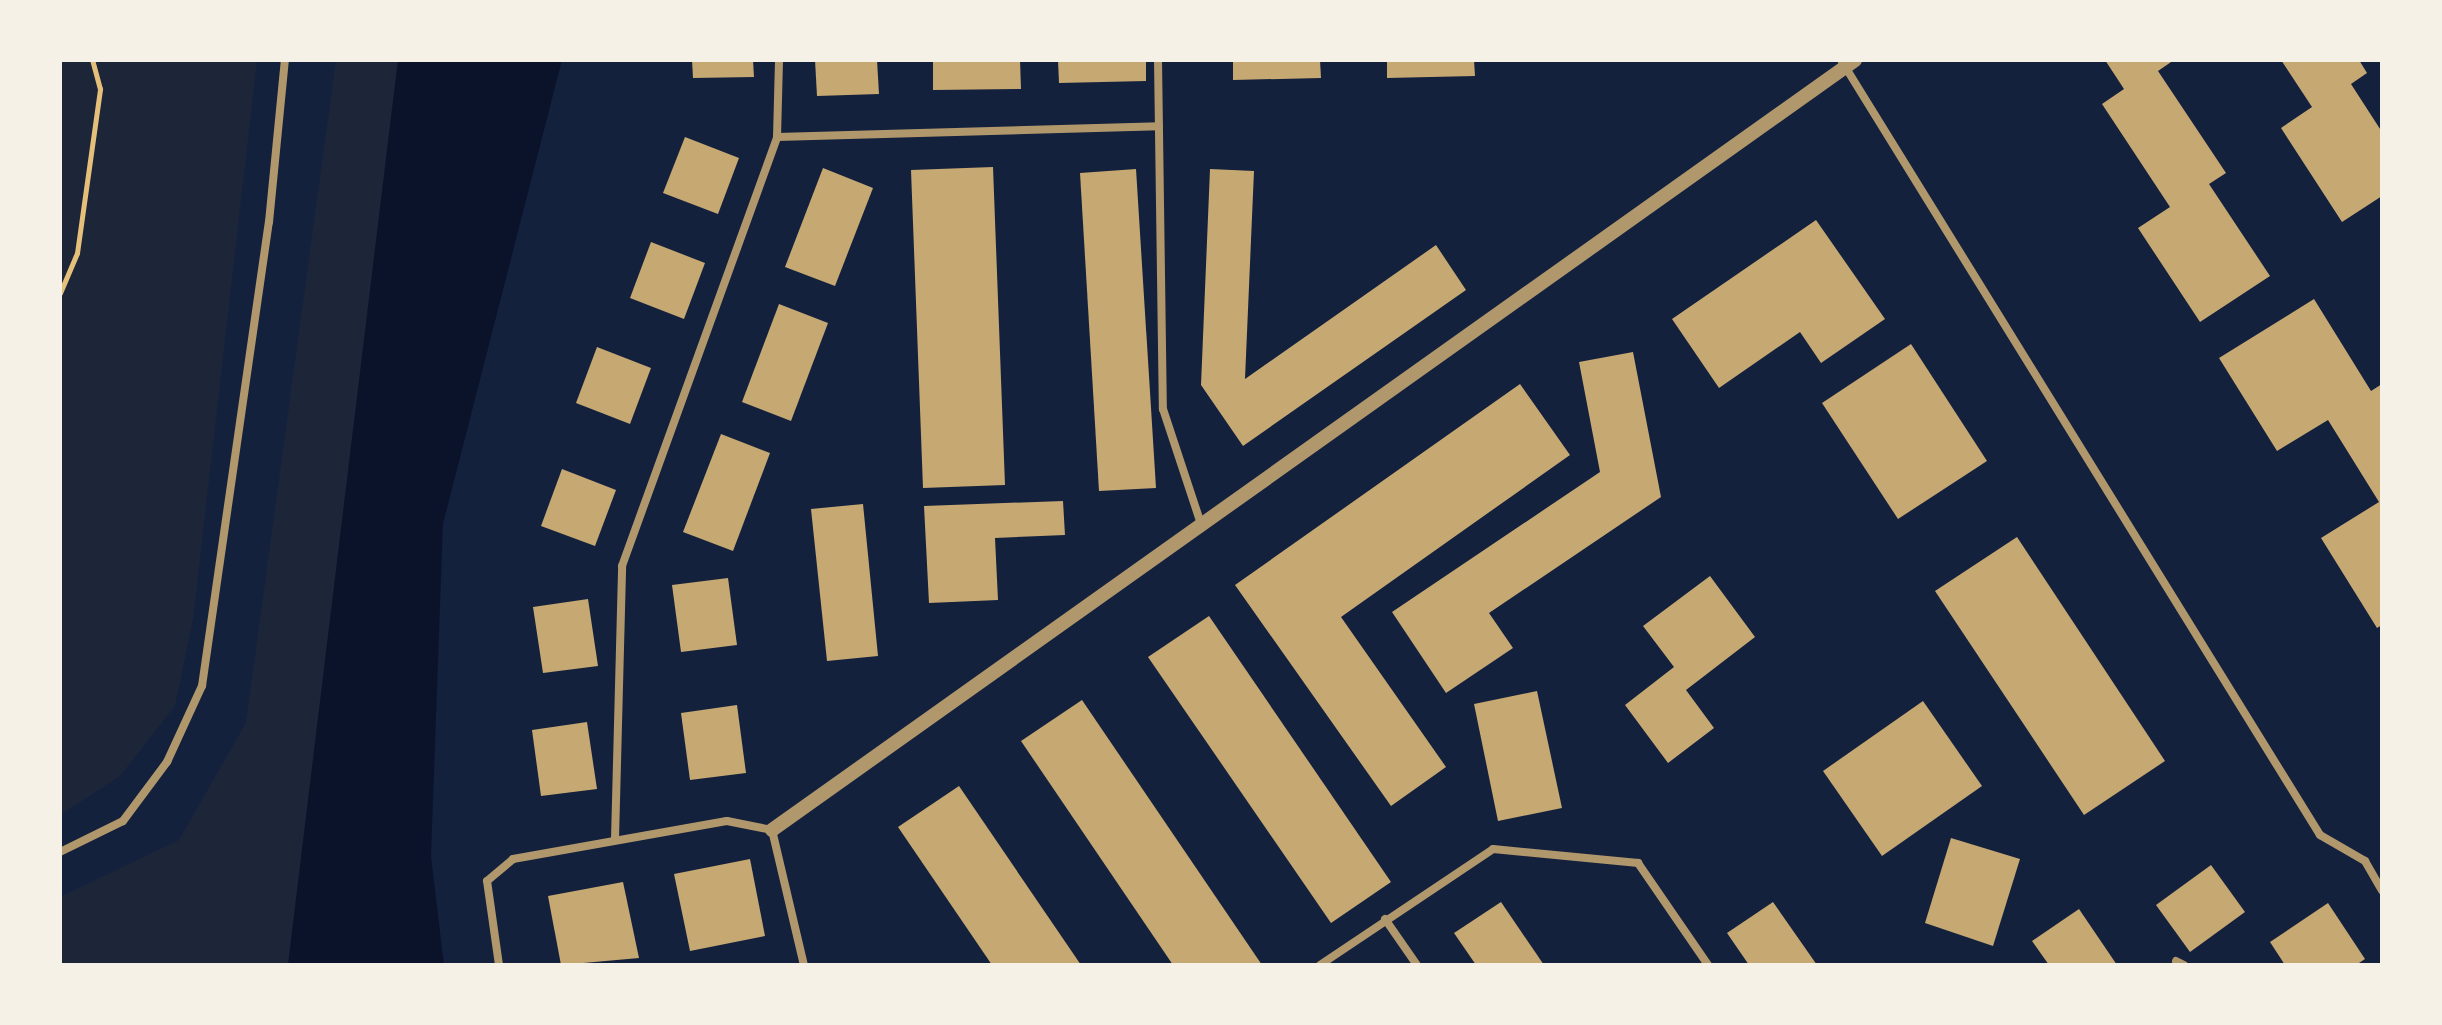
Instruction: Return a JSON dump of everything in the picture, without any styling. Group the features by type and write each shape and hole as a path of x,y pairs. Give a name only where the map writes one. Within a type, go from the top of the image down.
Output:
{"street":[{"path":"60,852 123,821 167,762 202,686 269,222 285,60"},
{"path":"615,839 622,566 777,137 779,60"},
{"path":"1158,60 1163,409 1201,524"},
{"path":"499,965 487,881 513,859 535,852 727,821 772,830 1846,63 2320,835 2365,861 2382,890"},
{"path":"777,137 1159,126"},
{"path":"772,830 804,965"},
{"path":"1320,965 1493,849 1638,863 1708,965"},
{"path":"1385,919 1417,965"}],"path":[{"path":"60,293 77,253 98,104 92,60"}],"shaded area":[{"path":"60,60 257,60 193,619 175,706 120,776 60,815"},
{"path":"336,60 398,60 288,965 60,965 60,897 179,840 246,723"},
{"path":"398,60 562,60 443,524 431,856 444,965 288,965"}],"building":[{"path":"692,60 753,60 754,77 693,78"},
{"path":"815,60 877,60 879,94 817,96"},
{"path":"933,60 1020,60 1021,89 933,90"},
{"path":"1058,60 1146,60 1146,81 1059,83"},
{"path":"1233,60 1320,60 1321,78 1233,80"},
{"path":"1387,60 1474,60 1475,76 1387,78"},
{"path":"2105,60 2174,60 2158,71 2226,173 2209,184 2270,276 2200,322 2138,228 2170,207 2102,104 2124,89"},
{"path":"2281,60 2359,60 2367,73 2351,84 2382,132 2382,196 2342,222 2281,128 2312,107"},
{"path":"685,137 739,158 718,214 663,193"},
{"path":"993,167 1005,485 923,488 911,170"},
{"path":"823,168 873,188 835,286 785,267"},
{"path":"1136,169 1156,488 1099,491 1080,173"},
{"path":"1210,169 1254,171 1245,379 1436,245 1466,290 1243,446 1201,385"},
{"path":"1816,220 1885,319 1821,363 1800,332 1719,388 1672,319"},
{"path":"651,242 705,263 684,319 630,298"},
{"path":"2314,299 2371,391 2382,384 2382,625 2377,628 2321,538 2379,502 2328,420 2277,451 2219,358"},
{"path":"779,304 828,323 791,421 742,402"},
{"path":"1911,344 1987,461 1898,519 1822,403"},
{"path":"597,347 651,368 630,424 576,403"},
{"path":"1633,352 1661,497 1489,613 1513,648 1446,693 1392,612 1600,472 1579,362"},
{"path":"1520,384 1570,455 1341,617 1446,767 1391,806 1235,585"},
{"path":"721,434 770,453 733,551 683,532"},
{"path":"562,469 616,490 595,546 541,526"},
{"path":"1063,501 1065,535 995,538 998,600 929,603 924,506"},
{"path":"863,504 878,656 827,661 811,509"},
{"path":"2017,537 2165,761 2084,815 1935,591"},
{"path":"1710,576 1755,637 1686,690 1714,728 1668,763 1625,705 1674,667 1643,626"},
{"path":"728,578 737,645 681,652 672,585"},
{"path":"588,599 598,666 543,673 533,607"},
{"path":"1209,616 1391,882 1331,923 1148,657"},
{"path":"1537,691 1562,808 1498,821 1474,704"},
{"path":"1082,700 1262,965 1173,965 1021,741"},
{"path":"1923,701 1982,786 1882,856 1823,771"},
{"path":"737,705 746,773 690,780 681,713"},
{"path":"587,722 597,789 541,796 532,730"},
{"path":"959,786 1081,965 992,965 898,827"},
{"path":"1951,838 2020,859 1993,946 1925,923"},
{"path":"750,859 765,936 690,951 674,874"},
{"path":"2211,865 2245,912 2190,952 2156,905"},
{"path":"623,882 639,958 561,965 548,896"},
{"path":"1501,902 1544,965 1476,965 1454,933"},
{"path":"1773,902 1817,965 1749,965 1727,933"},
{"path":"2328,903 2365,959 2356,965 2285,965 2270,942"},
{"path":"2079,909 2117,965 2049,965 2032,941"}]}
